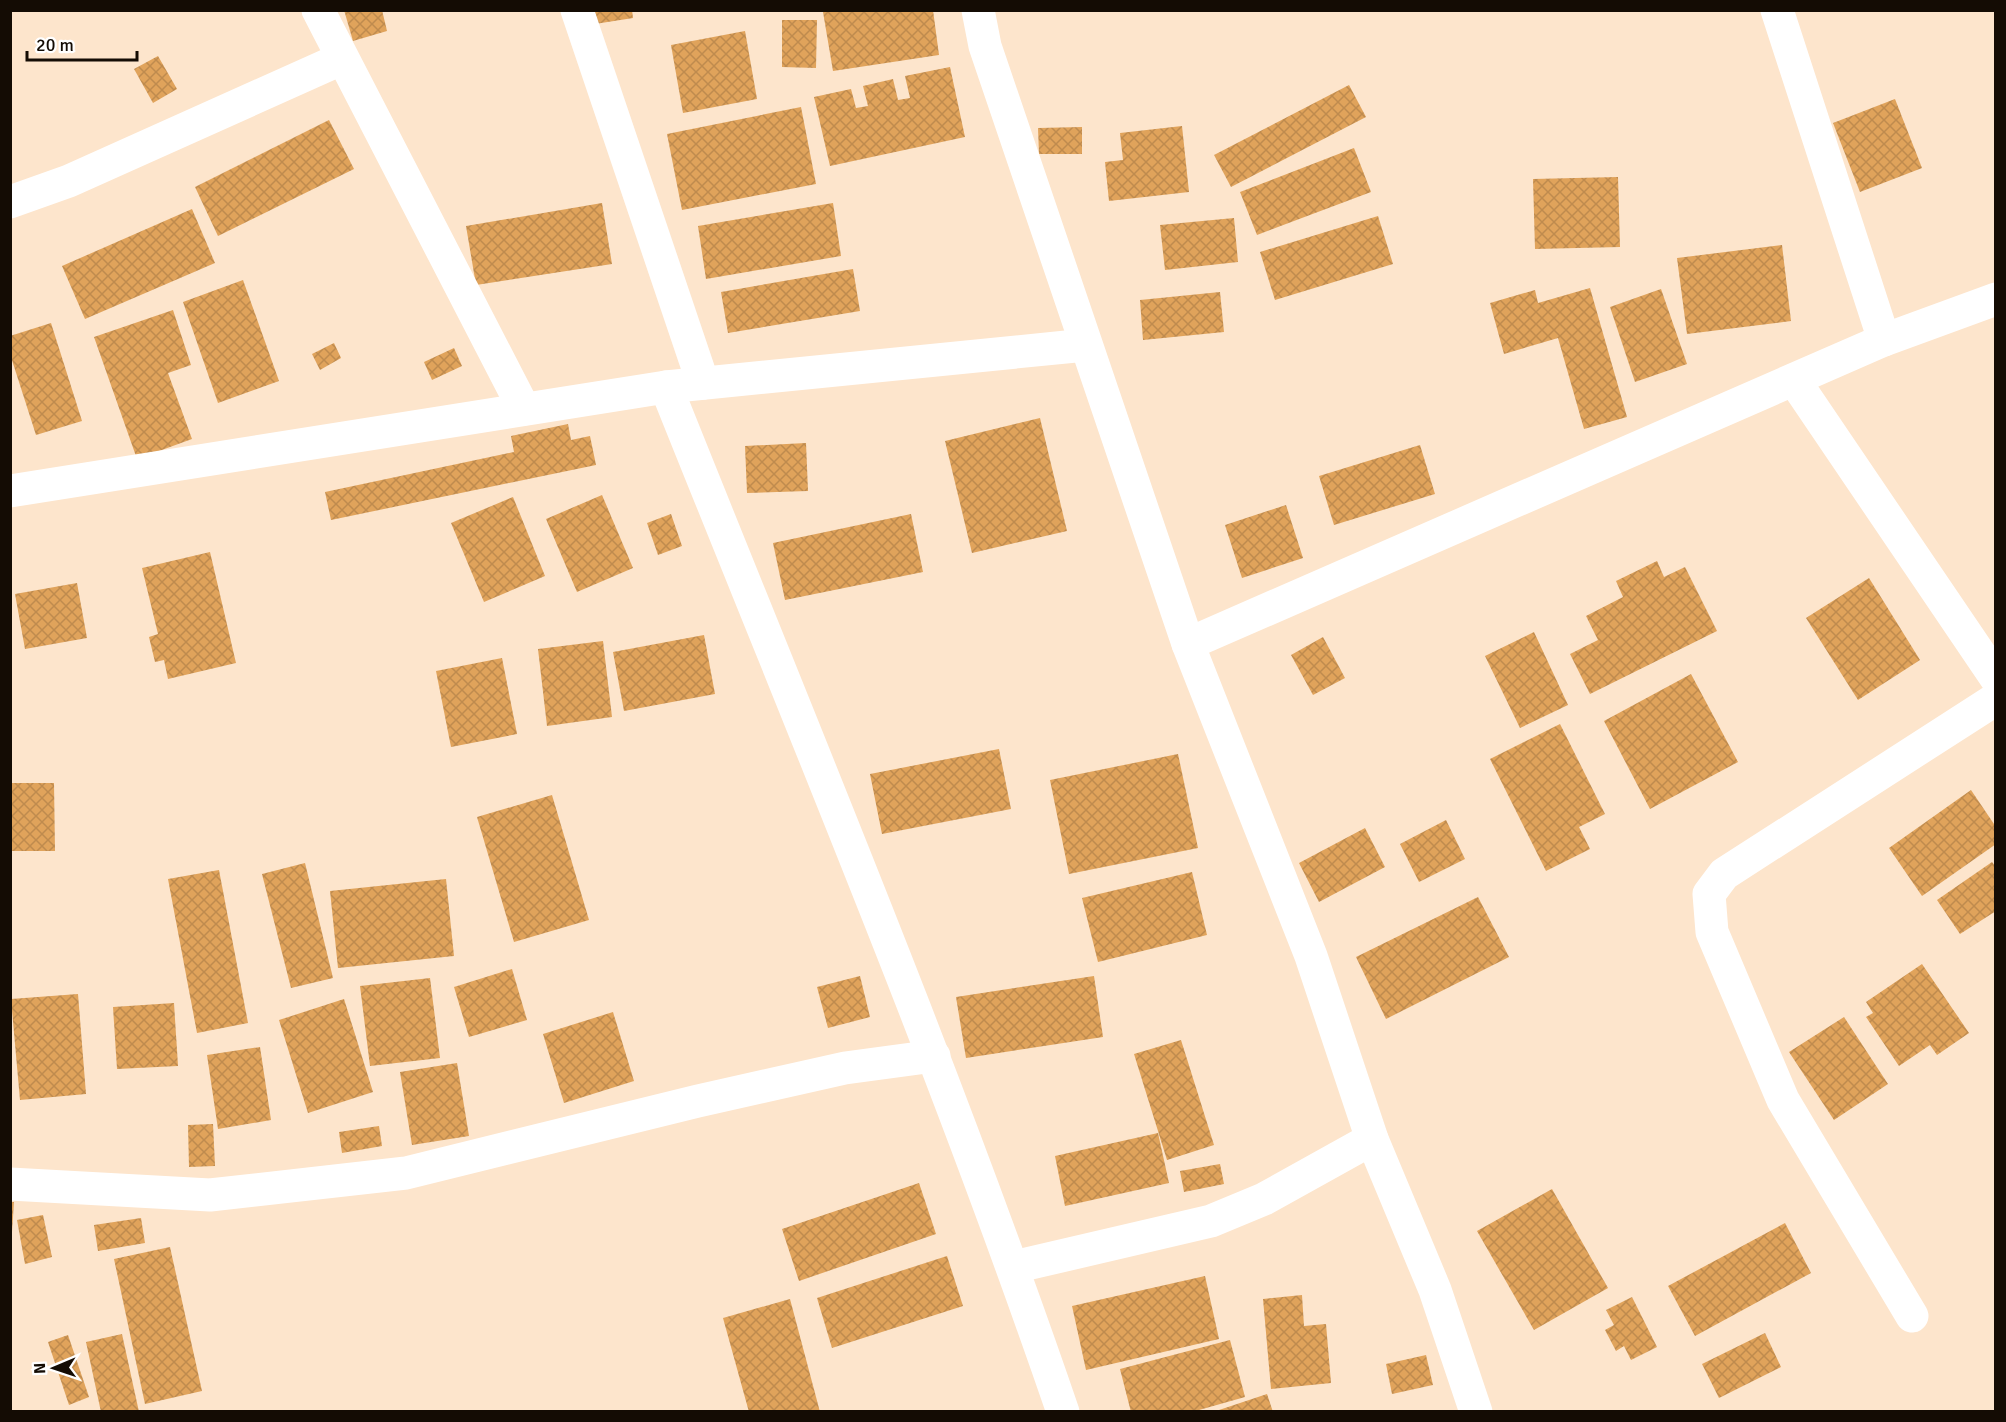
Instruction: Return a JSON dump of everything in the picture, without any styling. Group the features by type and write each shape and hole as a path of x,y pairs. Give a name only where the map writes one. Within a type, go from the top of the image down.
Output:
{"street":[{"path":"318,10 340,59 524,409"},
{"path":"577,10 703,383"},
{"path":"978,10 986,46 1188,644 1311,956 1372,1139 1434,1290 1476,1412"},
{"path":"1777,10 1884,340"},
{"path":"10,202 69,181 340,59"},
{"path":"1188,644 1884,340 1995,299"},
{"path":"10,491 666,387 1086,345"},
{"path":"1794,380 1995,678"},
{"path":"666,387 934,1056 1014,1267 1063,1412"},
{"path":"1912,1316 1783,1100 1712,932 1709,894 1724,874 1995,699"},
{"path":"10,1184 210,1196 406,1173 710,1098 845,1068 934,1056"},
{"path":"1014,1267 1211,1221 1264,1199 1372,1139"}],"building":[{"path":"344,10 382,10 387,31 353,41"},
{"path":"593,10 632,10 633,18 595,24"},
{"path":"933,10 939,55 833,71 823,12"},
{"path":"782,20 817,20 816,68 782,67"},
{"path":"745,31 757,99 683,113 671,45"},
{"path":"158,56 177,89 153,103 134,69"},
{"path":"950,67 965,137 830,166 814,97 851,89 856,108 868,106 863,86 893,79 898,100 910,98 905,76"},
{"path":"1349,85 1366,117 1231,187 1214,155"},
{"path":"1895,99 1922,168 1860,192 1833,123"},
{"path":"801,107 816,184 682,210 667,134"},
{"path":"329,120 354,169 218,236 195,187"},
{"path":"1182,126 1189,192 1109,201 1105,162 1123,160 1120,133"},
{"path":"1082,127 1082,154 1039,154 1038,128"},
{"path":"1354,148 1371,192 1257,235 1240,192"},
{"path":"1618,177 1620,247 1535,249 1533,179"},
{"path":"602,203 612,264 476,285 466,226"},
{"path":"833,203 841,256 706,279 698,226"},
{"path":"192,209 215,263 85,319 62,266"},
{"path":"1378,216 1393,264 1275,300 1260,252"},
{"path":"1234,218 1238,262 1165,270 1160,225"},
{"path":"1782,245 1791,321 1687,334 1677,258"},
{"path":"853,269 860,311 728,333 721,292"},
{"path":"243,280 279,381 218,403 183,302"},
{"path":"1590,288 1627,417 1584,429 1558,338 1504,354 1490,303 1535,290 1538,303"},
{"path":"1661,289 1687,364 1635,382 1610,307"},
{"path":"1220,292 1224,332 1143,340 1140,300"},
{"path":"173,310 191,365 168,373 192,439 137,459 94,337"},
{"path":"51,323 82,421 36,435 10,354 10,336"},
{"path":"334,343 341,358 320,370 312,354"},
{"path":"454,348 462,366 432,380 424,362"},
{"path":"1040,418 1067,531 972,553 945,441"},
{"path":"568,424 571,440 590,436 596,465 331,520 325,492 514,452 511,436"},
{"path":"806,443 808,491 747,493 745,446"},
{"path":"1420,445 1435,494 1334,525 1319,476"},
{"path":"602,495 633,568 577,592 546,519"},
{"path":"513,497 545,576 484,602 451,523"},
{"path":"1286,505 1303,558 1242,578 1225,525"},
{"path":"671,514 682,546 658,555 647,523"},
{"path":"911,514 923,572 785,600 773,543"},
{"path":"210,552 236,663 168,679 164,660 155,662 149,637 158,634 142,568"},
{"path":"1657,561 1664,577 1685,567 1717,631 1590,694 1570,654 1598,640 1586,616 1623,597 1616,581"},
{"path":"1869,578 1920,660 1858,700 1806,618"},
{"path":"77,583 87,638 25,649 15,594"},
{"path":"1534,632 1568,705 1520,728 1485,656"},
{"path":"704,635 715,694 624,711 613,652"},
{"path":"1323,637 1345,678 1313,695 1291,655"},
{"path":"603,641 612,717 547,726 538,649"},
{"path":"502,658 517,734 451,747 436,671"},
{"path":"1691,674 1738,762 1650,809 1604,721"},
{"path":"1560,724 1605,814 1579,827 1590,849 1546,871 1490,759"},
{"path":"999,749 1011,809 882,834 870,774"},
{"path":"1178,754 1198,848 1069,874 1050,780"},
{"path":"10,783 54,783 55,851 10,851"},
{"path":"1971,790 1996,827 1996,844 1922,896 1889,848"},
{"path":"552,795 589,920 514,942 477,817"},
{"path":"1446,820 1465,859 1419,882 1400,844"},
{"path":"1365,828 1385,867 1319,902 1299,863"},
{"path":"1992,862 1996,867 1996,911 1960,934 1937,900"},
{"path":"305,863 333,978 291,988 262,874"},
{"path":"219,870 248,1023 197,1033 168,879"},
{"path":"1192,872 1207,935 1098,962 1082,898"},
{"path":"446,879 454,956 338,968 330,891"},
{"path":"1478,897 1509,957 1386,1019 1356,957"},
{"path":"1922,964 1969,1033 1937,1055 1930,1045 1899,1066 1866,1017 1873,1013 1866,1002"},
{"path":"512,969 527,1020 469,1037 454,987"},
{"path":"860,976 870,1017 828,1028 817,987"},
{"path":"1094,976 1103,1037 966,1058 956,997"},
{"path":"430,978 440,1058 370,1066 360,986"},
{"path":"78,994 86,1094 20,1100 11,999"},
{"path":"344,999 373,1092 308,1113 279,1020"},
{"path":"174,1003 178,1066 117,1069 113,1007"},
{"path":"613,1012 634,1081 564,1103 543,1034"},
{"path":"1844,1017 1888,1084 1834,1120 1789,1052"},
{"path":"1181,1040 1214,1145 1167,1160 1134,1054"},
{"path":"260,1047 271,1120 218,1129 207,1055"},
{"path":"457,1063 469,1136 412,1145 400,1072"},
{"path":"213,1124 215,1166 189,1167 188,1125"},
{"path":"379,1126 382,1146 342,1153 339,1132"},
{"path":"1158,1133 1169,1183 1065,1206 1055,1156"},
{"path":"1220,1164 1224,1184 1184,1192 1180,1171"},
{"path":"919,1183 936,1234 799,1281 782,1229"},
{"path":"1552,1189 1608,1288 1534,1330 1477,1231"},
{"path":"10,1202 14,1202 12,1232 10,1232"},
{"path":"43,1215 52,1257 25,1264 17,1220"},
{"path":"141,1218 145,1243 98,1251 94,1225"},
{"path":"1785,1223 1811,1273 1695,1336 1668,1286"},
{"path":"170,1247 202,1391 145,1404 114,1259"},
{"path":"947,1256 963,1306 832,1348 817,1298"},
{"path":"1205,1276 1219,1339 1086,1370 1072,1306"},
{"path":"1302,1295 1304,1326 1326,1324 1331,1383 1271,1389 1263,1299"},
{"path":"1632,1297 1657,1347 1631,1360 1624,1346 1616,1351 1605,1330 1614,1325 1606,1310"},
{"path":"790,1299 820,1412 749,1412 723,1318"},
{"path":"1765,1333 1781,1367 1719,1398 1702,1364"},
{"path":"122,1334 139,1412 101,1412 86,1342"},
{"path":"68,1335 89,1397 69,1405 48,1342"},
{"path":"1230,1340 1245,1397 1192,1412 1131,1412 1120,1369"},
{"path":"1426,1355 1433,1385 1392,1394 1386,1364"},
{"path":"1267,1394 1273,1412 1216,1412 1216,1411"}]}
